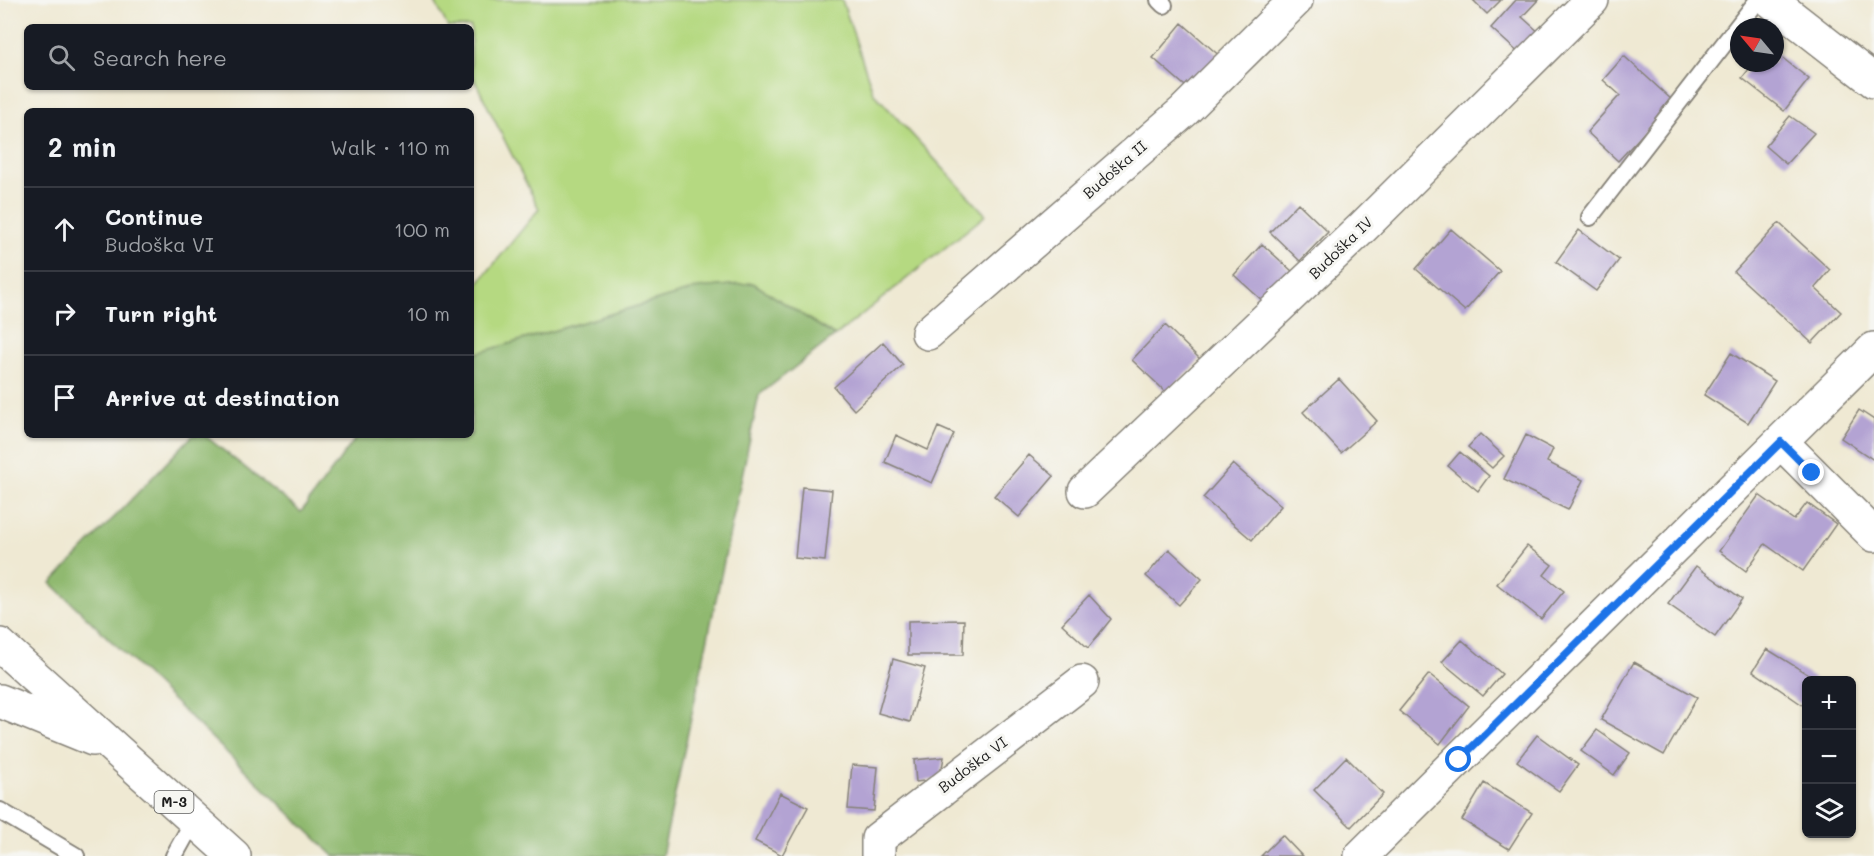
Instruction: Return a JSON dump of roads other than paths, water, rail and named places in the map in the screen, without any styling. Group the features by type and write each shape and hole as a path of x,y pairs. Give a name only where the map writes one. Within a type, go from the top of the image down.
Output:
{"street":[{"name":"Budoška II","path":"928,333 1184,111 1296,0"},
{"name":"Budoška IV","path":"1085,491 1363,227 1592,0"},
{"path":"1770,0 1874,81"},
{"path":"1361,856 1874,349"},
{"path":"1781,442 1874,535"},
{"name":"M-3","path":"0,645 234,856"},
{"name":"Budoška VI","path":"878,856 878,839 1082,682"},
{"path":"0,701 114,747"}],"lane":[{"path":"1590,217 1758,0"},
{"path":"0,811 76,856"},
{"path":"174,856 194,820"}]}
